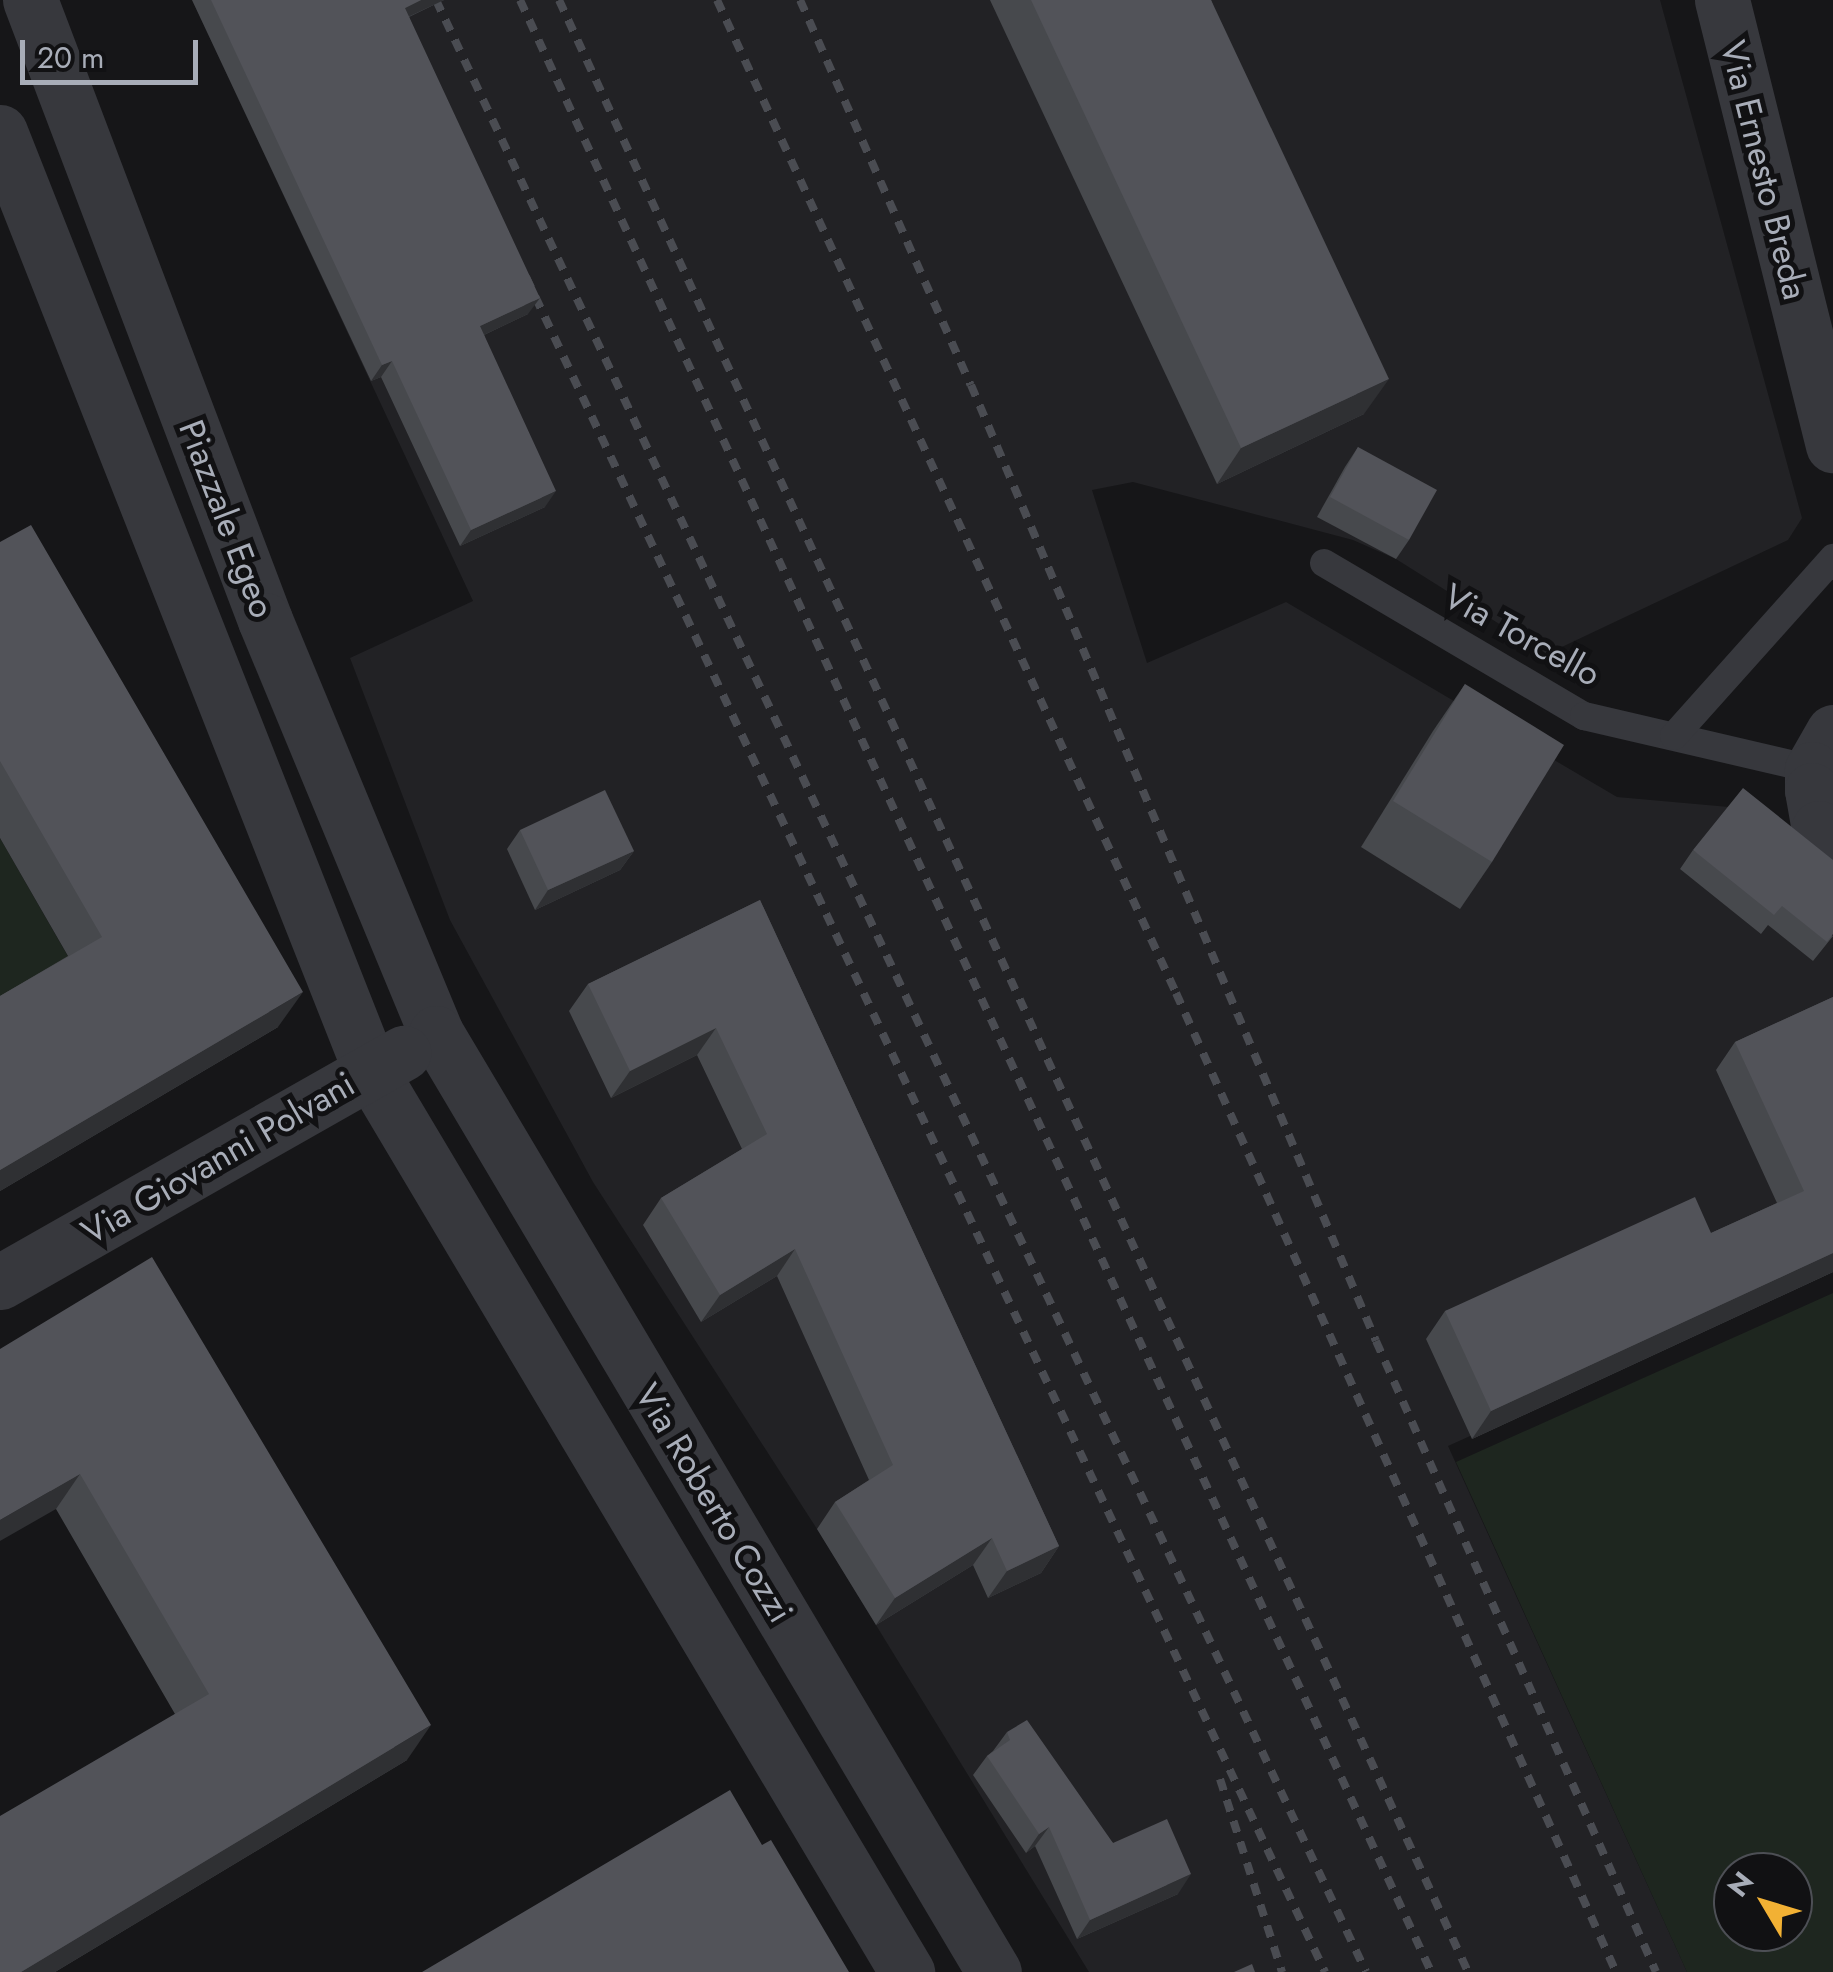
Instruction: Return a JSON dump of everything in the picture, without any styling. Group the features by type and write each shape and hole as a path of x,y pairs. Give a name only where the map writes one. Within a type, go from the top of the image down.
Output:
{"street":[{"name":"Piazzale Egeo","path":"30,0 272,638 436,1033"},
{"name":"Via Ernesto Breda","path":"1722,0 1829,417"},
{"name":"Piazzale Egeo","path":"0,132 371,1072"},
{"path":"1822,750 1815,811 1833,851"},
{"name":"Via Giovanni Polvani","path":"0,1282 436,1033"},
{"name":"Via Roberto Cozzi","path":"436,1033 994,1972"},
{"path":"371,1072 908,1972"}],"lane":[{"path":"1674,736 1833,558"},
{"name":"Via Torcello","path":"1324,563 1566,708 1674,736 1822,750"}],"shaded area":[{"path":"192,0 1660,0 1802,518 1788,540 1547,654 1396,559 1353,540 1133,482 1092,490 1147,663 1286,602 1617,797 1729,807 1833,890 1833,1272 1448,1446 1687,1972 1089,1972 817,1529 593,1182 450,920 350,658 473,601"},
{"path":"0,838 77,972 0,1017"},
{"path":"1833,1293 1833,1972 1687,1972 1456,1462"}],"building":[{"path":"211,0 421,0 405,8 540,298 480,326 556,491 471,530 392,361 382,365"},
{"path":"1031,0 1211,0 1389,379 1241,448"},
{"path":"1358,447 1437,490 1409,540 1330,497"},
{"path":"31,525 303,992 0,1170 0,996 102,937 0,761 0,542"},
{"path":"1465,684 1564,745 1492,862 1393,801"},
{"path":"1743,788 1833,860 1833,934 1827,942 1782,906 1774,915 1693,850"},
{"path":"605,790 634,851 548,890 520,830"},
{"path":"760,900 1059,1546 1007,1571 992,1538 895,1598 835,1502 893,1465 795,1249 720,1295 661,1198 767,1134 716,1028 630,1071 588,984"},
{"path":"1833,997 1833,1253 1491,1411 1445,1311 1695,1197 1711,1233 1804,1191 1735,1042"},
{"path":"152,1257 431,1725 21,1972 0,1972 0,1816 209,1694 80,1474 0,1520 0,1349"},
{"path":"1027,1720 1113,1843 1167,1819 1191,1874 1090,1920 1049,1827 1039,1834 987,1756 1010,1740 1007,1732"},
{"path":"730,1790 762,1845 771,1840 849,1972 422,1972"},
{"path":"1252,1964 1255,1972 1234,1972"}],"railway":[{"path":"436,0 1366,1972"},
{"path":"520,0 1431,1972"},
{"path":"559,0 1468,1972"},
{"path":"717,0 1176,993 1616,1972"},
{"path":"800,0 971,385 1376,1341 1656,1972"},
{"path":"526,277 1325,1972"},
{"path":"1220,1779 1282,1972"}]}
